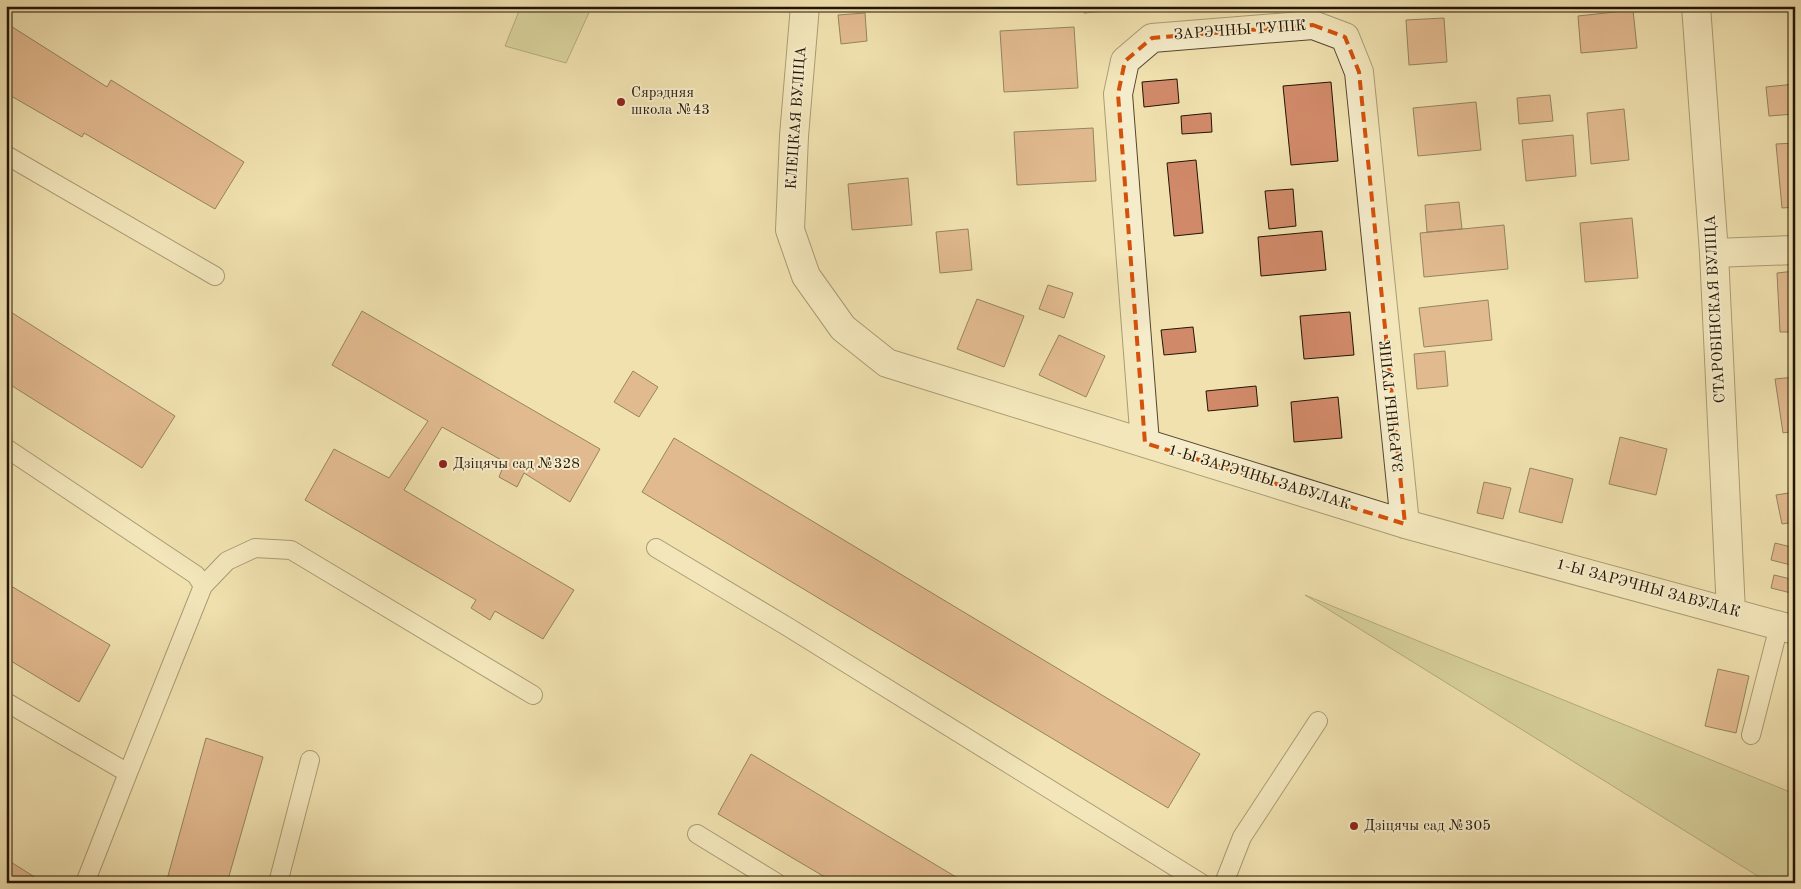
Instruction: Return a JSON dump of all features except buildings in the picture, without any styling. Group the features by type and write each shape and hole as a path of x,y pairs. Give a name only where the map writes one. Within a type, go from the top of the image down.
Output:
{"street":[{"name":"КЛЕЦКАЯ ВУЛІЦА","path":"790,230 794,136 805,6"},
{"name":"СТАРОБІНСКАЯ ВУЛІЦА","path":"1696,6 1714,253 1731,612"},
{"name":"ЗАРЭЧНЫ ТУПІК","path":"1145,443 1118,94 1125,61 1152,38 1313,25 1345,38 1359,72 1404,524"},
{"name":"1-Ы ЗАРЭЧНЫ ЗАВУЛАК","path":"790,230 806,276 843,328 887,362 1404,524 1787,628"},
{"path":"1714,253 1795,250"}],"lane":[{"path":"6,155 214,276"},
{"path":"6,448 196,575 203,586"},
{"path":"85,883 203,586 226,561 255,548 291,550 533,695"},
{"path":"656,548 788,627 1201,883"},
{"path":"1751,734 1787,628"},
{"path":"6,702 128,772"},
{"path":"1224,883 1242,837 1318,721"},
{"path":"278,883 310,760"},
{"path":"697,834 777,883"}],"highlighted area":[{"path":"1313,25 1345,37 1359,72 1405,524 1145,443 1118,94 1125,61 1152,38"}],"green space":[{"path":"521,6 592,6 566,63 505,46"},
{"path":"1305,595 1795,794 1795,883 1769,883"}],"place":[{"name":"Сярэдняя школа №43","path":"621,102"},
{"name":"Дзіцячы сад №328","path":"443,464"},
{"name":"Дзіцячы сад №305","path":"1354,826"}]}
